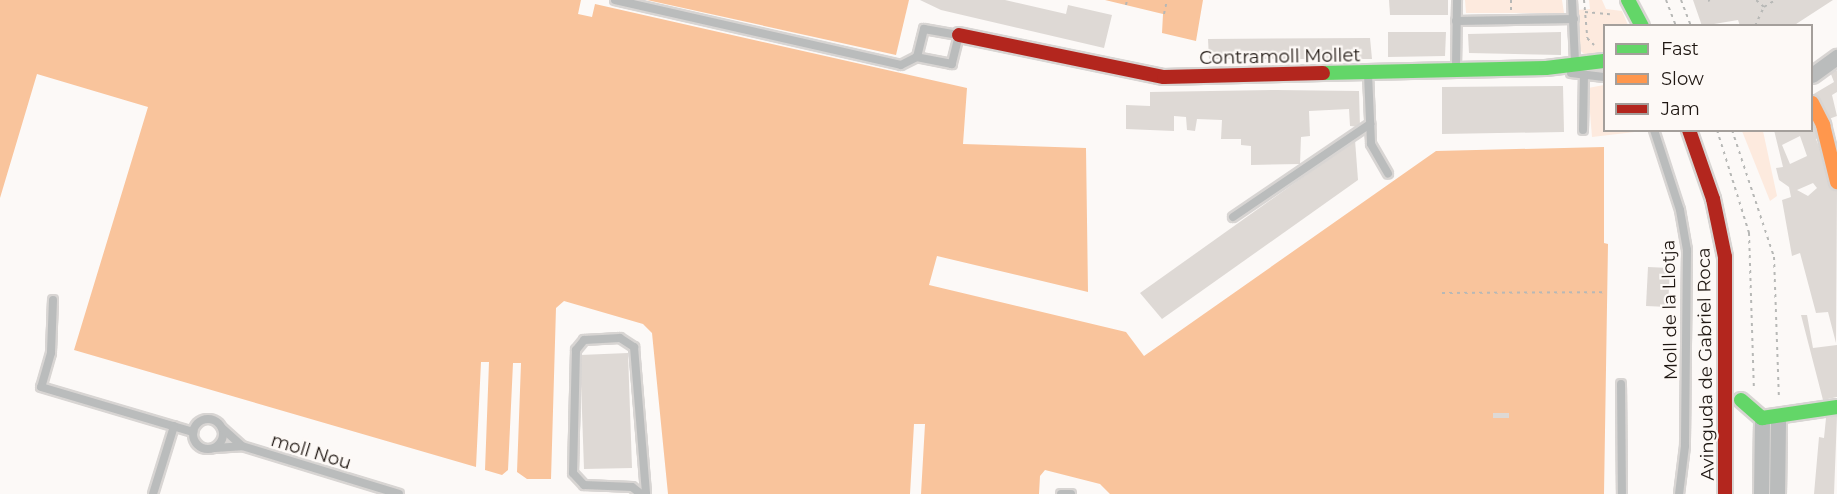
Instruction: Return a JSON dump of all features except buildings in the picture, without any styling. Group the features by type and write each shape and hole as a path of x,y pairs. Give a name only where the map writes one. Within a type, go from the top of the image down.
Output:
{"main road":[{"path":"1628,0 1641,24"},
{"name":"Contramoll Mollet","path":"959,35 1164,77 1368,74 1546,68 1602,55"},
{"path":"1813,104 1830,122 1837,182"},
{"name":"Avinguda de Gabriel Roca","path":"1690,132 1713,199 1725,256 1725,494"},
{"name":"Avinguda de Gabriel Roca","path":"1706,132 1728,198 1741,268"},
{"path":"1745,393 1762,418 1778,419 1837,407"},
{"name":"Avinguda de Gabriel Roca","path":"1740,494 1745,393"}],"street":[{"path":"1813,74 1834,62"},
{"path":"1761,494 1762,418"},
{"path":"1777,494 1778,419"}],"lane":[{"path":"615,0 901,65 917,57 952,64 959,35"},
{"path":"1456,71 1457,0"},
{"path":"1572,0 1575,62"},
{"path":"1456,21 1574,19"},
{"name":"Contramoll Mollet","path":"917,57 924,29 959,35"},
{"path":"1546,68 1603,76"},
{"path":"1368,74 1371,144 1388,174"},
{"path":"1583,130 1584,75"},
{"path":"1233,217 1370,124"},
{"name":"Moll de la Llotja","path":"1655,132 1680,210 1687,250 1685,446 1679,494"},
{"path":"52,300 51,353 41,387 193,432"},
{"path":"620,338 634,347 644,494 632,487 584,485 573,473 576,350 584,340 620,338"},
{"path":"1622,384 1622,494"},
{"path":"193,432 205,419 222,428 220,442 213,448"},
{"path":"153,494 174,426"},
{"name":"moll Nou","path":"222,428 242,446 399,494"},
{"path":"193,432 199,447 242,446"},
{"path":"1061,494 1071,494"}],"path":[{"path":"1126,5 1127,0"},
{"path":"1164,14 1167,0"},
{"path":"1584,0 1587,38 1602,55"},
{"path":"1666,0 1675,24"},
{"path":"1681,0 1689,24"},
{"path":"1756,0 1764,7"},
{"path":"1756,24 1764,7 1775,0"},
{"path":"1585,12 1610,14"},
{"path":"1718,132 1749,233 1745,393"},
{"path":"1733,132 1774,257 1781,362 1778,419"},
{"path":"1442,293 1607,292"}],"shaded area":[{"path":"0,0 581,0 578,14 592,17 595,4 967,88 963,144 1086,148 1088,292 937,256 929,285 1126,332 1144,356 1436,151 1604,147 1604,243 1608,244 1604,494 1110,494 1100,484 1045,470 1040,476 1039,494 921,494 925,424 914,424 910,494 668,494 652,333 643,324 564,301 556,308 551,479 527,479 517,472 521,363 513,363 508,470 502,475 485,470 489,362 481,362 476,467 74,350 148,107 37,74 0,198"},
{"path":"647,0 909,0 896,55"},
{"path":"1105,0 1203,0 1196,41 1162,33 1163,14"},
{"path":"1465,0 1562,0 1564,13 1466,13"},
{"path":"1589,0 1602,0 1606,9 1622,11 1628,24 1603,24 1603,56 1588,58 1579,49 1577,10 1590,9"},
{"path":"1603,85 1603,132 1634,132 1592,137 1588,88"},
{"path":"1742,132 1763,132 1777,196 1770,201"}],"traffic: fast":[{"path":"1628,0 1641,24"},
{"path":"1323,73 1546,68 1603,61"},
{"path":"1741,400 1762,418 1837,407"}],"traffic: slow":[{"path":"1813,105 1823,125 1837,182"}],"traffic: jam":[{"path":"959,35 1164,77 1323,73"},
{"path":"1690,132 1713,199 1725,257 1725,494"}]}
